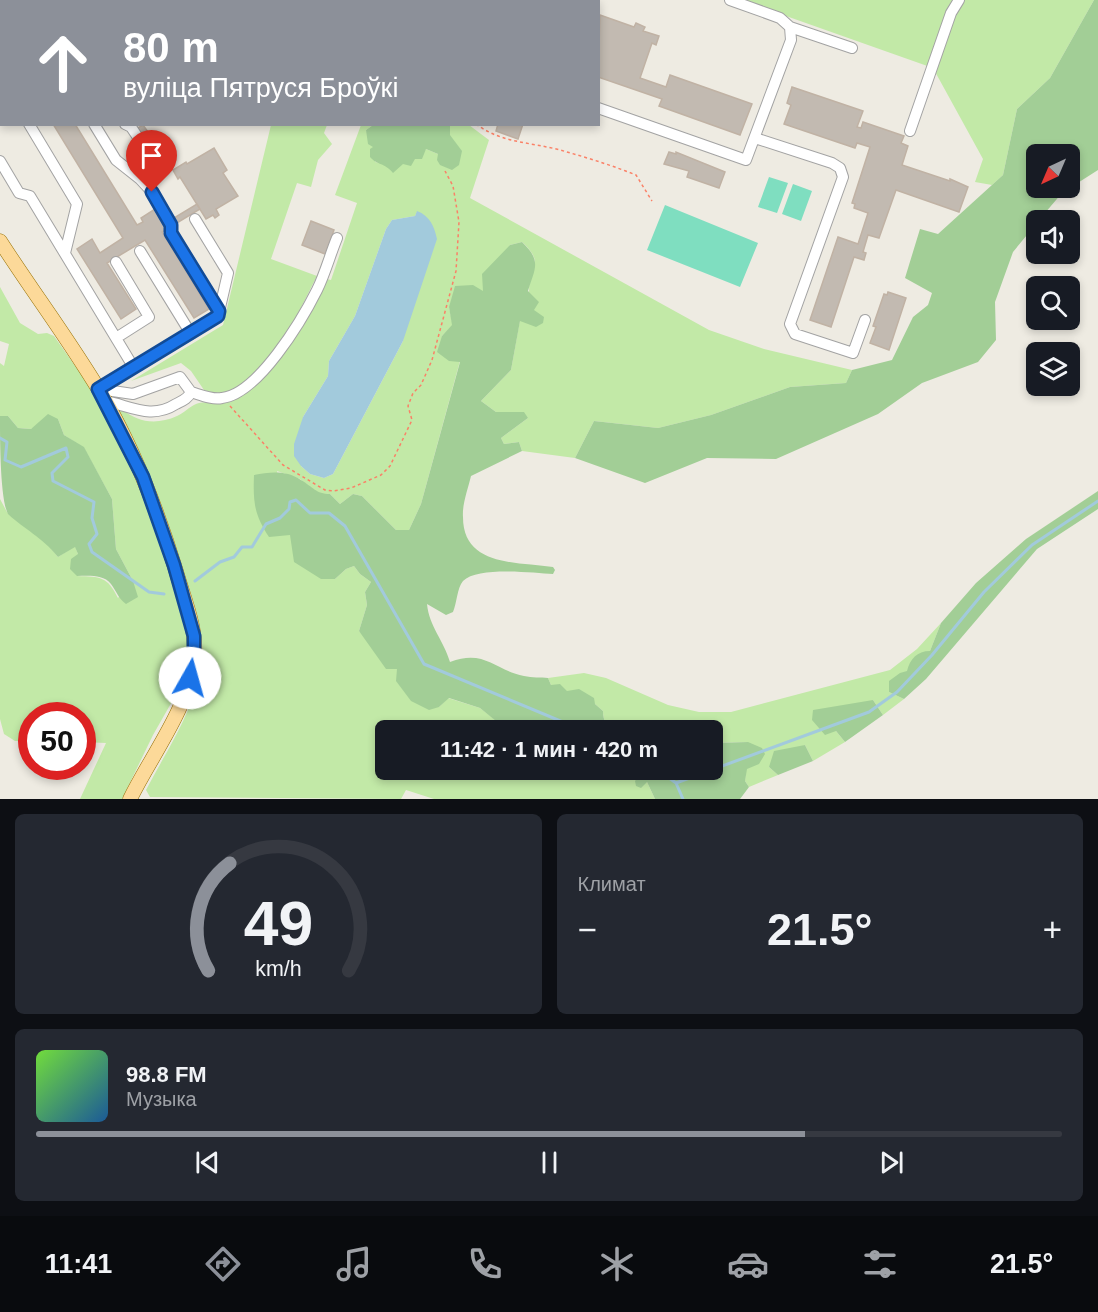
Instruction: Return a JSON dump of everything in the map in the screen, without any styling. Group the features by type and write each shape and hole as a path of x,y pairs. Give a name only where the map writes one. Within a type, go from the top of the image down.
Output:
{"main road":[{"path":"0,241 102,395 143,477 188,611 194,636 194,658 183,699 134,798"}],"lane":[{"path":"730,0 780,18 790,27 852,48"},
{"path":"910,131 951,13 959,0"},
{"path":"600,109 746,160 791,40 790,27"},
{"path":"32,126 77,204 65,253"},
{"path":"95,126 116,160 152,192 171,225 171,233 219,311"},
{"path":"128,126 141,142"},
{"path":"755,138 832,163 840,168 843,177 790,324 795,334 853,353 866,320"},
{"path":"0,161 19,193 30,196 134,368"},
{"path":"102,395 134,368 216,320 228,273 195,219"},
{"path":"102,395 133,394 180,377 191,392 213,399 224,398 247,386 278,354 317,290 337,238"},
{"path":"140,251 191,334"},
{"path":"116,262 149,318 116,338"},
{"path":"102,395 151,413 172,407 189,397 191,392"}],"path":[{"path":"479,126 488,133 520,144 558,150 636,175 652,201"},
{"path":"224,398 283,465 325,490 351,488 381,475 386,470 412,420 408,406 413,393 421,385 432,360 456,271 459,222 453,186 445,171"}],"green space":[{"path":"741,0 1094,0 1050,78 1017,109 1003,175 992,185 975,182 983,159 933,68"},
{"path":"1094,0 1098,0 1098,170 1080,182 1080,144 1026,144 1026,198 1058,198 1048,210 1026,210 1026,236 1013,252 995,302 996,340 978,362 922,383 878,414 776,459 707,458 645,483 575,458 594,421 658,428 711,415 790,387 846,383 852,370 892,360 913,317 928,305 932,293 905,278 920,229 938,234 1003,175 1017,109 1050,78"},
{"path":"271,126 327,126 324,133 332,144 318,160 311,187 297,183 271,259 317,276 299,312 273,354 258,373 241,386 223,393 204,390 191,371 181,363 131,381 223,325"},
{"path":"361,126 372,126 366,130 374,147 375,162 402,163 426,149 438,154 450,135 450,126 470,126 489,140 470,198 709,330 764,349 852,370 846,383 790,387 711,415 658,428 594,421 575,458 522,451 519,442 504,444 501,438 528,418 496,412 481,401 511,370 520,320 534,310 529,293 535,261 533,255 522,242 510,245 483,292 449,307 453,326 442,336 449,361 460,361 421,504 409,530 396,530 362,496 353,494 340,504 330,494 318,494 300,479 277,471 290,535 335,579 346,569 354,566 371,582 365,592 367,605 359,631 439,707 448,698 480,708 495,720 375,720 375,780 644,780 655,799 434,799 406,790 401,799 150,797 146,790 180,727 194,695 202,661 202,639 195,607 164,513 148,471 119,411 122,409 141,420 162,421 177,416 196,404 228,402 257,382 299,329 327,279 331,280 357,203 335,195","holes":["417,212 403,341 333,474 324,478 310,474 301,466 303,417 328,376 329,361 355,316 386,229 392,220 415,216"]},
{"path":"372,126 450,126 450,135 462,151 459,165 452,170 440,165 437,160 438,154 426,149 422,159 415,159 411,166 403,164 393,173 370,157 370,149 373,147 368,144 366,130"},
{"path":"769,177 788,183 777,213 758,207"},
{"path":"793,184 812,191 801,221 782,214"},
{"path":"665,205 758,243 740,287 647,250"},
{"path":"522,242 535,260 528,291 539,302 534,310 544,317 543,323 536,327 520,321 511,370 481,401 496,412 524,412 528,418 501,438 504,444 519,442 522,451 471,476 464,502 465,533 472,545 482,553 494,558 508,562 553,567 555,570 553,574 493,572 470,576 461,584 453,612 446,615 427,604 428,612 450,662 472,658 481,659 527,677 548,678 551,685 560,684 567,691 579,689 594,698 595,704 603,711 605,720 495,720 480,708 449,698 439,707 429,710 411,701 396,681 397,669 386,669 359,631 367,605 365,592 371,582 354,566 346,569 335,579 321,579 294,562 290,535 269,537 256,508 254,475 284,473 318,491 330,494 340,504 353,494 362,496 396,530 409,530 421,504 460,362 449,361 437,352 442,336 452,325 449,307 455,286 473,285 483,291 482,274 510,245"},
{"path":"0,287 20,323 38,334 47,333 54,336 101,403 139,479 169,566 189,637 186,677 153,735 122,799 80,799 89,780 96,780 96,765 106,743 96,743 96,702 18,702 18,741 4,734 0,719 0,499 7,512 45,541 58,557 75,546 78,554 77,576 102,579 110,585 118,598 133,581 116,549 112,499 84,448 64,435 58,419 31,429 18,428 8,416 0,416 0,363 4,366 9,344 0,341"},
{"path":"48,414 58,419 64,435 84,447 112,499 116,549 133,581 138,597 126,604 108,581 95,576 77,576 70,569 71,559 78,554 75,547 58,557 8,514 2,482 0,416 8,416 18,428 31,429"},
{"path":"1098,491 1098,509 1037,549 926,679 904,699 889,692 889,681 907,671 912,659 918,654 930,651 941,623 976,583 1026,539"},
{"path":"941,623 930,651 889,692 904,699 883,715 873,700 836,731 845,742 813,761 805,745 769,767 778,775 749,787 745,781 748,742 723,743 723,720 605,720 603,711 595,704 551,685 548,678 584,673 606,678 668,705 699,712 731,712 890,670 917,649"},
{"path":"873,700 883,715 845,742 836,731 825,735 812,720 813,710"},
{"path":"748,742 762,748 765,754 759,764 747,769 745,781 749,787 740,799 655,799 647,782 641,788 636,786 636,780 723,780 723,743"},
{"path":"805,745 813,761 778,775 769,767 774,751"}],"water":[{"path":"417,211 431,222 437,239 403,341 333,474 324,478 310,474 294,456 294,444 303,417 328,376 329,361 355,316 386,229 392,220 415,216"}],"building":[{"path":"600,15 634,27 636,23 645,27 643,31 659,36 656,45 652,43 640,78 666,87 670,75 752,104 740,135 659,106 662,99 600,78"},
{"path":"792,87 863,111 857,127 861,128 863,122 904,136 901,143 908,146 902,165 950,181 950,179 968,187 959,212 896,190 879,238 868,235 863,252 866,253 864,260 854,257 831,327 810,320 838,237 858,244 868,213 854,208 855,204 852,203 870,147 857,143 855,148 784,124 791,105 787,103"},
{"path":"54,126 76,126 137,225 143,222 141,218 155,209 167,229 162,232 209,309 194,318 145,240 107,263 136,309 121,319 77,249 92,239 100,253 123,238"},
{"path":"144,126 151,136 144,141 136,129"},
{"path":"497,126 522,126 518,139 496,131"},
{"path":"214,148 227,170 223,173 238,196 216,209 219,215 215,218 213,215 206,219 180,177 178,179 173,170"},
{"path":"669,152 676,154 676,152 725,172 719,188 687,177 689,171 664,164"},
{"path":"197,204 200,209 167,229 164,224"},
{"path":"311,221 334,230 325,254 302,245"},
{"path":"888,292 906,298 889,350 870,343 884,294 887,295"}],"waterway":[{"path":"0,438 7,442 5,460 21,467 66,448 68,457 52,473 53,481 94,502 92,518 97,534 89,544 92,552 149,592 164,594"},
{"path":"195,581 220,562 234,557 242,547 252,547 266,524 280,518 289,509 290,502 296,500 310,513 329,513 345,526 424,664 558,720"},
{"path":"676,783 869,712 897,692 932,655 984,592 1032,545 1098,501"},
{"path":"672,780 676,783 683,799"}],"route":[{"path":"152,192 171,225 171,233 219,311 218,316 216,320 98,389 143,477 174,565 194,636 194,658 190,678"}]}
